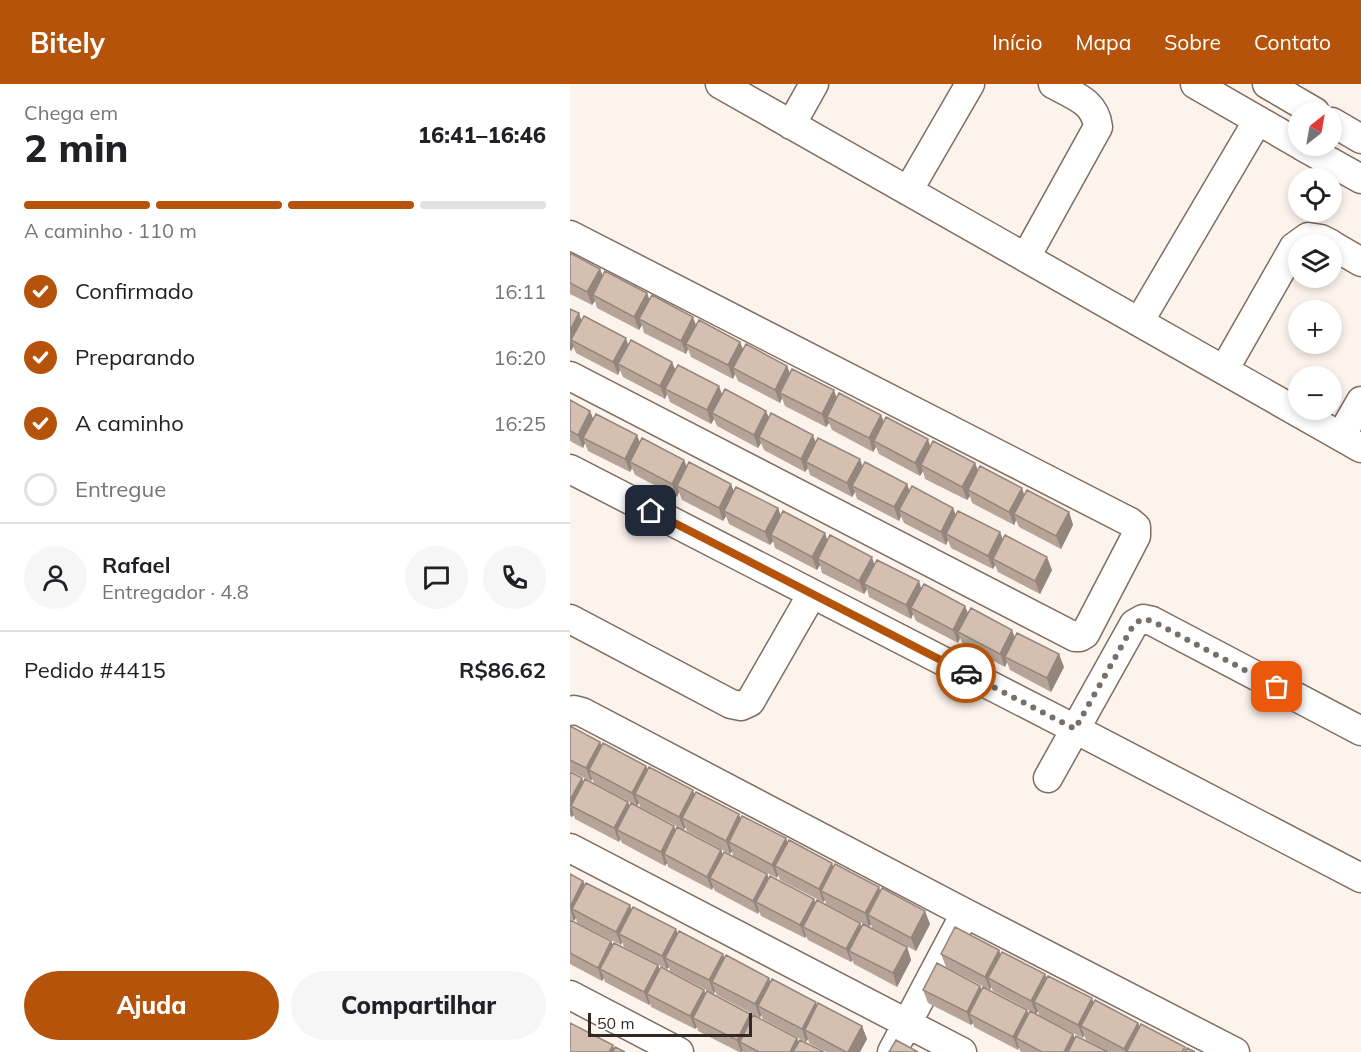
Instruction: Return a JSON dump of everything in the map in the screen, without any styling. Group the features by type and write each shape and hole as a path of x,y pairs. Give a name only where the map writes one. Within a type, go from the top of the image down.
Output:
{"street":[{"path":"720,84 1351,442 1361,401"},
{"path":"791,124 814,84"},
{"path":"908,191 970,84"},
{"path":"1026,257 1098,128 1097,118 1090,106 1053,84"},
{"path":"1195,84 1288,137"},
{"path":"1267,84 1298,102"},
{"path":"1139,322 1258,120"},
{"path":"1342,128 1361,140"},
{"path":"1320,156 1361,179"},
{"path":"570,235 1130,522 1136,527 1136,536 1085,634 1075,637 570,376"},
{"path":"1342,251 1361,262"},
{"path":"1224,370 1288,258"},
{"path":"570,469 1361,879"},
{"path":"570,619 731,704 741,706 750,702 812,594"},
{"path":"1048,778 1134,624 1143,619 1152,621 1361,730"},
{"path":"570,711 582,712 1235,1052"},
{"path":"570,848 962,1052"},
{"path":"892,1052 965,913"},
{"path":"570,995 680,1052"}],"building":[{"path":"570,253 600,269 587,292 570,283"},
{"path":"605,271 647,293 634,317 593,295"},
{"path":"652,295 693,317 681,341 639,319"},
{"path":"570,309 579,313 570,330"},
{"path":"584,316 626,338 613,362 571,340"},
{"path":"699,320 740,342 728,365 686,344"},
{"path":"631,340 672,362 660,386 618,364"},
{"path":"746,344 787,366 775,390 733,368"},
{"path":"678,365 719,386 707,410 665,389"},
{"path":"792,369 834,390 822,414 780,393"},
{"path":"725,389 766,411 754,435 712,413"},
{"path":"839,393 881,415 869,438 827,417"},
{"path":"570,400 590,411 578,435 570,431"},
{"path":"771,413 813,435 801,459 759,437"},
{"path":"596,414 637,435 625,459 583,438"},
{"path":"886,417 928,439 915,463 874,441"},
{"path":"642,438 684,460 672,484 630,462"},
{"path":"818,438 860,459 847,483 806,462"},
{"path":"933,441 975,463 962,487 921,465"},
{"path":"689,462 731,484 719,508 677,486"},
{"path":"865,462 907,484 894,507 852,486"},
{"path":"980,466 1022,488 1009,512 968,490"},
{"path":"912,486 953,508 941,532 899,510"},
{"path":"736,487 778,508 765,532 724,511"},
{"path":"1027,490 1069,512 1056,536 1014,514"},
{"path":"783,511 825,533 812,557 771,535"},
{"path":"958,511 1000,532 988,556 946,534"},
{"path":"830,535 872,557 859,581 818,559"},
{"path":"1005,535 1047,557 1035,581 993,559"},
{"path":"877,560 919,581 906,605 864,584"},
{"path":"924,584 965,606 953,630 911,608"},
{"path":"971,608 1012,630 1000,654 958,632"},
{"path":"1017,633 1059,654 1047,678 1005,657"},
{"path":"570,726 600,742 586,768 570,760"},
{"path":"603,743 646,766 632,793 589,770"},
{"path":"649,767 693,790 679,817 635,794"},
{"path":"570,772 582,778 570,800"},
{"path":"585,779 628,802 614,828 571,806"},
{"path":"696,792 739,814 726,841 682,818"},
{"path":"631,803 674,826 661,852 617,830"},
{"path":"742,816 786,838 772,865 729,842"},
{"path":"677,827 721,850 707,877 664,854"},
{"path":"789,840 832,863 819,889 775,866"},
{"path":"724,852 767,874 753,901 710,878"},
{"path":"835,864 879,887 865,913 821,891"},
{"path":"570,874 583,881 570,907"},
{"path":"770,876 814,899 800,925 756,902"},
{"path":"586,883 630,905 616,932 572,909"},
{"path":"882,888 925,911 911,938 868,915"},
{"path":"817,900 860,923 846,949 803,927"},
{"path":"633,907 676,929 662,956 619,934"},
{"path":"570,920 611,941 598,968 570,953"},
{"path":"863,924 907,947 893,973 849,951"},
{"path":"955,927 999,950 985,977 941,954"},
{"path":"679,931 723,954 709,980 665,958"},
{"path":"614,943 658,965 644,992 600,969"},
{"path":"1002,952 1045,974 1031,1001 988,978"},
{"path":"726,955 769,978 755,1004 712,982"},
{"path":"937,963 980,986 967,1012 923,990"},
{"path":"661,967 704,990 690,1016 647,994"},
{"path":"1048,976 1092,998 1078,1025 1034,1002"},
{"path":"772,979 816,1002 802,1029 758,1006"},
{"path":"983,987 1027,1010 1013,1037 969,1014"},
{"path":"707,991 750,1014 737,1040 693,1018"},
{"path":"1095,1000 1138,1023 1124,1049 1081,1026"},
{"path":"818,1003 862,1026 848,1052 805,1030"},
{"path":"1030,1011 1073,1034 1064,1052 1042,1052 1016,1038"},
{"path":"753,1015 797,1038 790,1052 759,1052 740,1042"},
{"path":"570,1023 613,1045 609,1052 570,1052"},
{"path":"1141,1024 1185,1047 1182,1052 1127,1051"},
{"path":"1076,1036 1108,1052 1068,1052"},
{"path":"800,1040 824,1052 793,1052"},
{"path":"896,1040 918,1052 889,1052"},
{"path":"615,1047 625,1052 613,1052"}],"way so far":[{"path":"966,673 1075,729 1134,624 1143,619 1152,621 1277,687"}],"route":[{"path":"651,511 966,673"}]}
